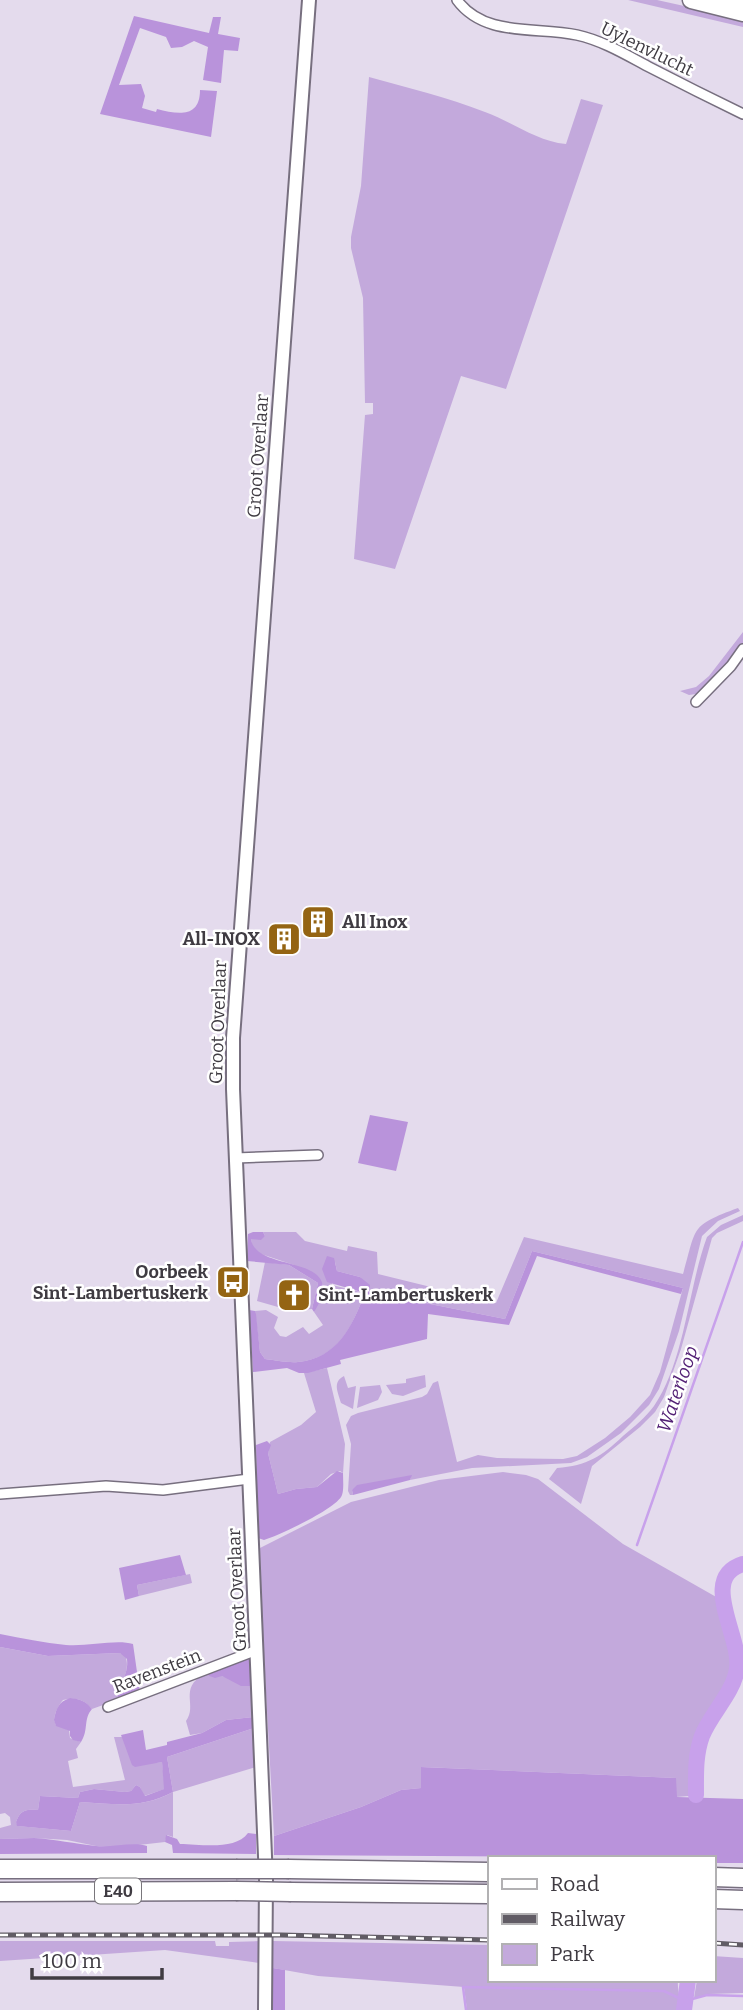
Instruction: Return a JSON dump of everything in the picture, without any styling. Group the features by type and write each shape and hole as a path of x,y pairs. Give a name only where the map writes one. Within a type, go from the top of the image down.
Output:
{"highway":[{"path":"691,0 743,13"},
{"name":"E40","path":"0,1869 236,1868 488,1872"},
{"path":"715,1877 743,1878"},
{"name":"E40","path":"0,1892 488,1894"},
{"path":"715,1899 743,1900"}],"main road":[{"name":"Groot Overlaar","path":"265,2010 266,1880 235,1158 233,1038 309,0"},
{"path":"725,0 743,4"}],"street":[{"name":"Uylenvlucht","path":"457,0 466,12 478,20 516,28 569,33 607,45 743,114"},
{"path":"696,702 731,666 743,649"},
{"path":"235,1158 318,1156"},
{"path":"0,1494 106,1486 163,1490 249,1479"},
{"name":"Ravenstein","path":"108,1707 257,1650"}],"green space":[{"path":"628,0 657,0 743,19 743,27"},
{"path":"369,77 456,102 545,139 566,144 581,99 603,105 506,389 461,376 395,569 354,559 365,415 373,414 373,403 365,403 363,298 351,248 361,186"},
{"path":"743,632 743,645 730,665 702,693 689,695 680,691 696,687 709,676"},
{"path":"738,1208 740,1211 718,1221 702,1236 679,1331 659,1389 649,1405 621,1433 587,1457 571,1463 472,1468 410,1480 411,1476 352,1490 353,1495 350,1495 351,1444 346,1425 351,1416 358,1413 422,1397 433,1383 438,1381 457,1462 478,1455 497,1458 563,1459 577,1456 605,1438 650,1395 660,1372 683,1288 532,1251 505,1319 370,1292 360,1277 337,1271 335,1262 332,1285 365,1293 342,1338 324,1354 298,1362 265,1359 260,1352 255,1311 266,1310 278,1317 274,1328 280,1336 286,1337 303,1327 309,1334 323,1325 314,1312 323,1285 294,1265 258,1253 252,1247 251,1239 265,1236 263,1232 296,1232 305,1241 347,1251 348,1246 377,1252 378,1274 496,1303 524,1237 683,1274 697,1230 711,1219"},
{"path":"743,1215 743,1221 712,1238 681,1349 664,1397 655,1412 640,1427 592,1466 581,1504 549,1479 557,1468 577,1465 601,1454 640,1422 654,1406 673,1368 707,1237 721,1225"},
{"path":"265,1262 289,1265 318,1283 312,1309 294,1311 301,1295 305,1296 307,1291 301,1288 298,1281 288,1281 286,1287 290,1289 283,1305 285,1309 257,1301"},
{"path":"327,1368 345,1444 343,1473 340,1471 331,1474 317,1487 278,1494 268,1453 270,1442 301,1425 316,1412 304,1373"},
{"path":"425,1375 426,1387 403,1396 392,1394 386,1385 406,1383 406,1379"},
{"path":"344,1376 348,1388 356,1386 353,1409 341,1403 337,1391 338,1381"},
{"path":"380,1385 382,1392 378,1400 357,1408 360,1387"},
{"path":"503,1472 538,1479 623,1544 718,1598 732,1654 732,1670 697,1735 691,1755 689,1796 676,1797 676,1778 422,1767 421,1788 401,1790 361,1807 274,1836 258,1549 351,1502 439,1480"},
{"path":"190,1574 192,1583 139,1596 137,1585"},
{"path":"0,1647 48,1656 125,1655 126,1673 117,1700 92,1709 82,1701 67,1699 63,1700 56,1712 56,1725 69,1730 70,1738 81,1742 76,1749 78,1758 68,1761 73,1787 125,1780 114,1737 123,1737 133,1765 162,1762 165,1789 144,1796 136,1785 131,1791 125,1792 94,1789 80,1792 78,1798 40,1796 38,1810 22,1813 16,1822 18,1826 71,1831 80,1802 139,1803 173,1792 173,1837 167,1835 165,1842 121,1847 96,1846 67,1840 0,1839 0,1828 11,1825 10,1817 5,1813 0,1814"},
{"path":"204,1674 222,1676 251,1686 253,1717 226,1720 202,1733 190,1735 186,1721 190,1709 190,1691 196,1680"},
{"path":"254,1728 256,1767 173,1792 167,1757"},
{"path":"0,1941 215,1941 216,1946 229,1946 229,1942 260,1941 259,1963 165,1950 0,1961"},
{"path":"273,1941 488,1945 488,1982 678,1982 681,2010 467,2010 464,1987 318,1976 273,1968"},
{"path":"715,1956 743,1958 743,1993 709,1994 694,1998 697,1982 715,1982"}],"shaded area":[{"path":"134,16 209,33 213,17 221,17 218,34 240,38 238,51 224,50 221,83 203,80 208,47 194,41 182,47 171,48 166,37 140,28 119,85 141,84 145,96 142,108 156,112 157,109 179,113 192,110 199,99 200,90 217,91 211,137 100,114"},
{"path":"370,1115 408,1122 396,1171 358,1163"},
{"path":"263,1232 265,1236 261,1240 251,1239 257,1250 268,1257 312,1272 321,1280 322,1293 314,1312 312,1309 318,1283 289,1265 247,1261 248,1234"},
{"path":"532,1251 683,1288 681,1294 537,1256 509,1325 428,1314 427,1339 340,1360 341,1364 308,1373 287,1368 253,1372 249,1310 255,1311 256,1314 260,1352 265,1359 294,1362 312,1359 333,1347 349,1328 365,1293 327,1282 322,1269 327,1256 334,1258 337,1271 360,1277 370,1285 370,1292 505,1319"},
{"path":"267,1441 271,1445 268,1453 278,1494 317,1487 337,1471 343,1473 343,1487 342,1495 330,1507 264,1540 258,1538 256,1445"},
{"path":"412,1475 410,1480 353,1495 352,1490 357,1485"},
{"path":"180,1555 186,1575 137,1585 139,1596 125,1600 119,1568"},
{"path":"0,1634 66,1645 118,1642 133,1644 140,1693 117,1700 127,1665 127,1659 120,1653 48,1656 0,1647"},
{"path":"250,1655 251,1686 241,1686 222,1676 215,1678 204,1674"},
{"path":"70,1698 82,1701 92,1709 81,1742 73,1740 70,1731 56,1726 54,1720 58,1706"},
{"path":"253,1717 254,1728 167,1757 173,1792 139,1803 80,1802 71,1831 17,1826 16,1822 22,1813 38,1810 40,1796 78,1798 80,1792 94,1789 125,1792 131,1791 136,1785 145,1796 164,1789 162,1762 135,1767 121,1735 143,1730 146,1750 202,1733 226,1720"},
{"path":"421,1767 676,1778 677,1797 743,1799 743,1863 715,1863 715,1856 274,1855 274,1836 361,1807 401,1790 421,1788"},
{"path":"248,1833 256,1834 256,1854 173,1853 172,1845 165,1842 166,1835 177,1839 180,1844 226,1844 242,1839"},
{"path":"34,1838 102,1846 142,1845 147,1846 147,1853 0,1854 0,1839"},
{"path":"273,1968 285,1970 285,2010 272,2010"}],"waterway":[{"name":"Waterloop","path":"637,1545 743,1242"},
{"path":"696,1795 697,1758 702,1736 727,1695 737,1669 737,1656 723,1595 724,1582 730,1571 743,1564"},
{"path":"684,2010 688,1982"},
{"path":"466,2010 463,1987 664,1991 685,2001 707,1995 743,1996"}],"railway":[{"path":"0,1935 281,1935 488,1940"},
{"path":"715,1943 743,1945"}],"place":[{"name":"All Inox","path":"318,922"},
{"name":"All-INOX","path":"284,939"},
{"name":"Oorbeek Sint-Lambertuskerk","path":"233,1282"},
{"name":"Sint-Lambertuskerk","path":"294,1295"}]}
